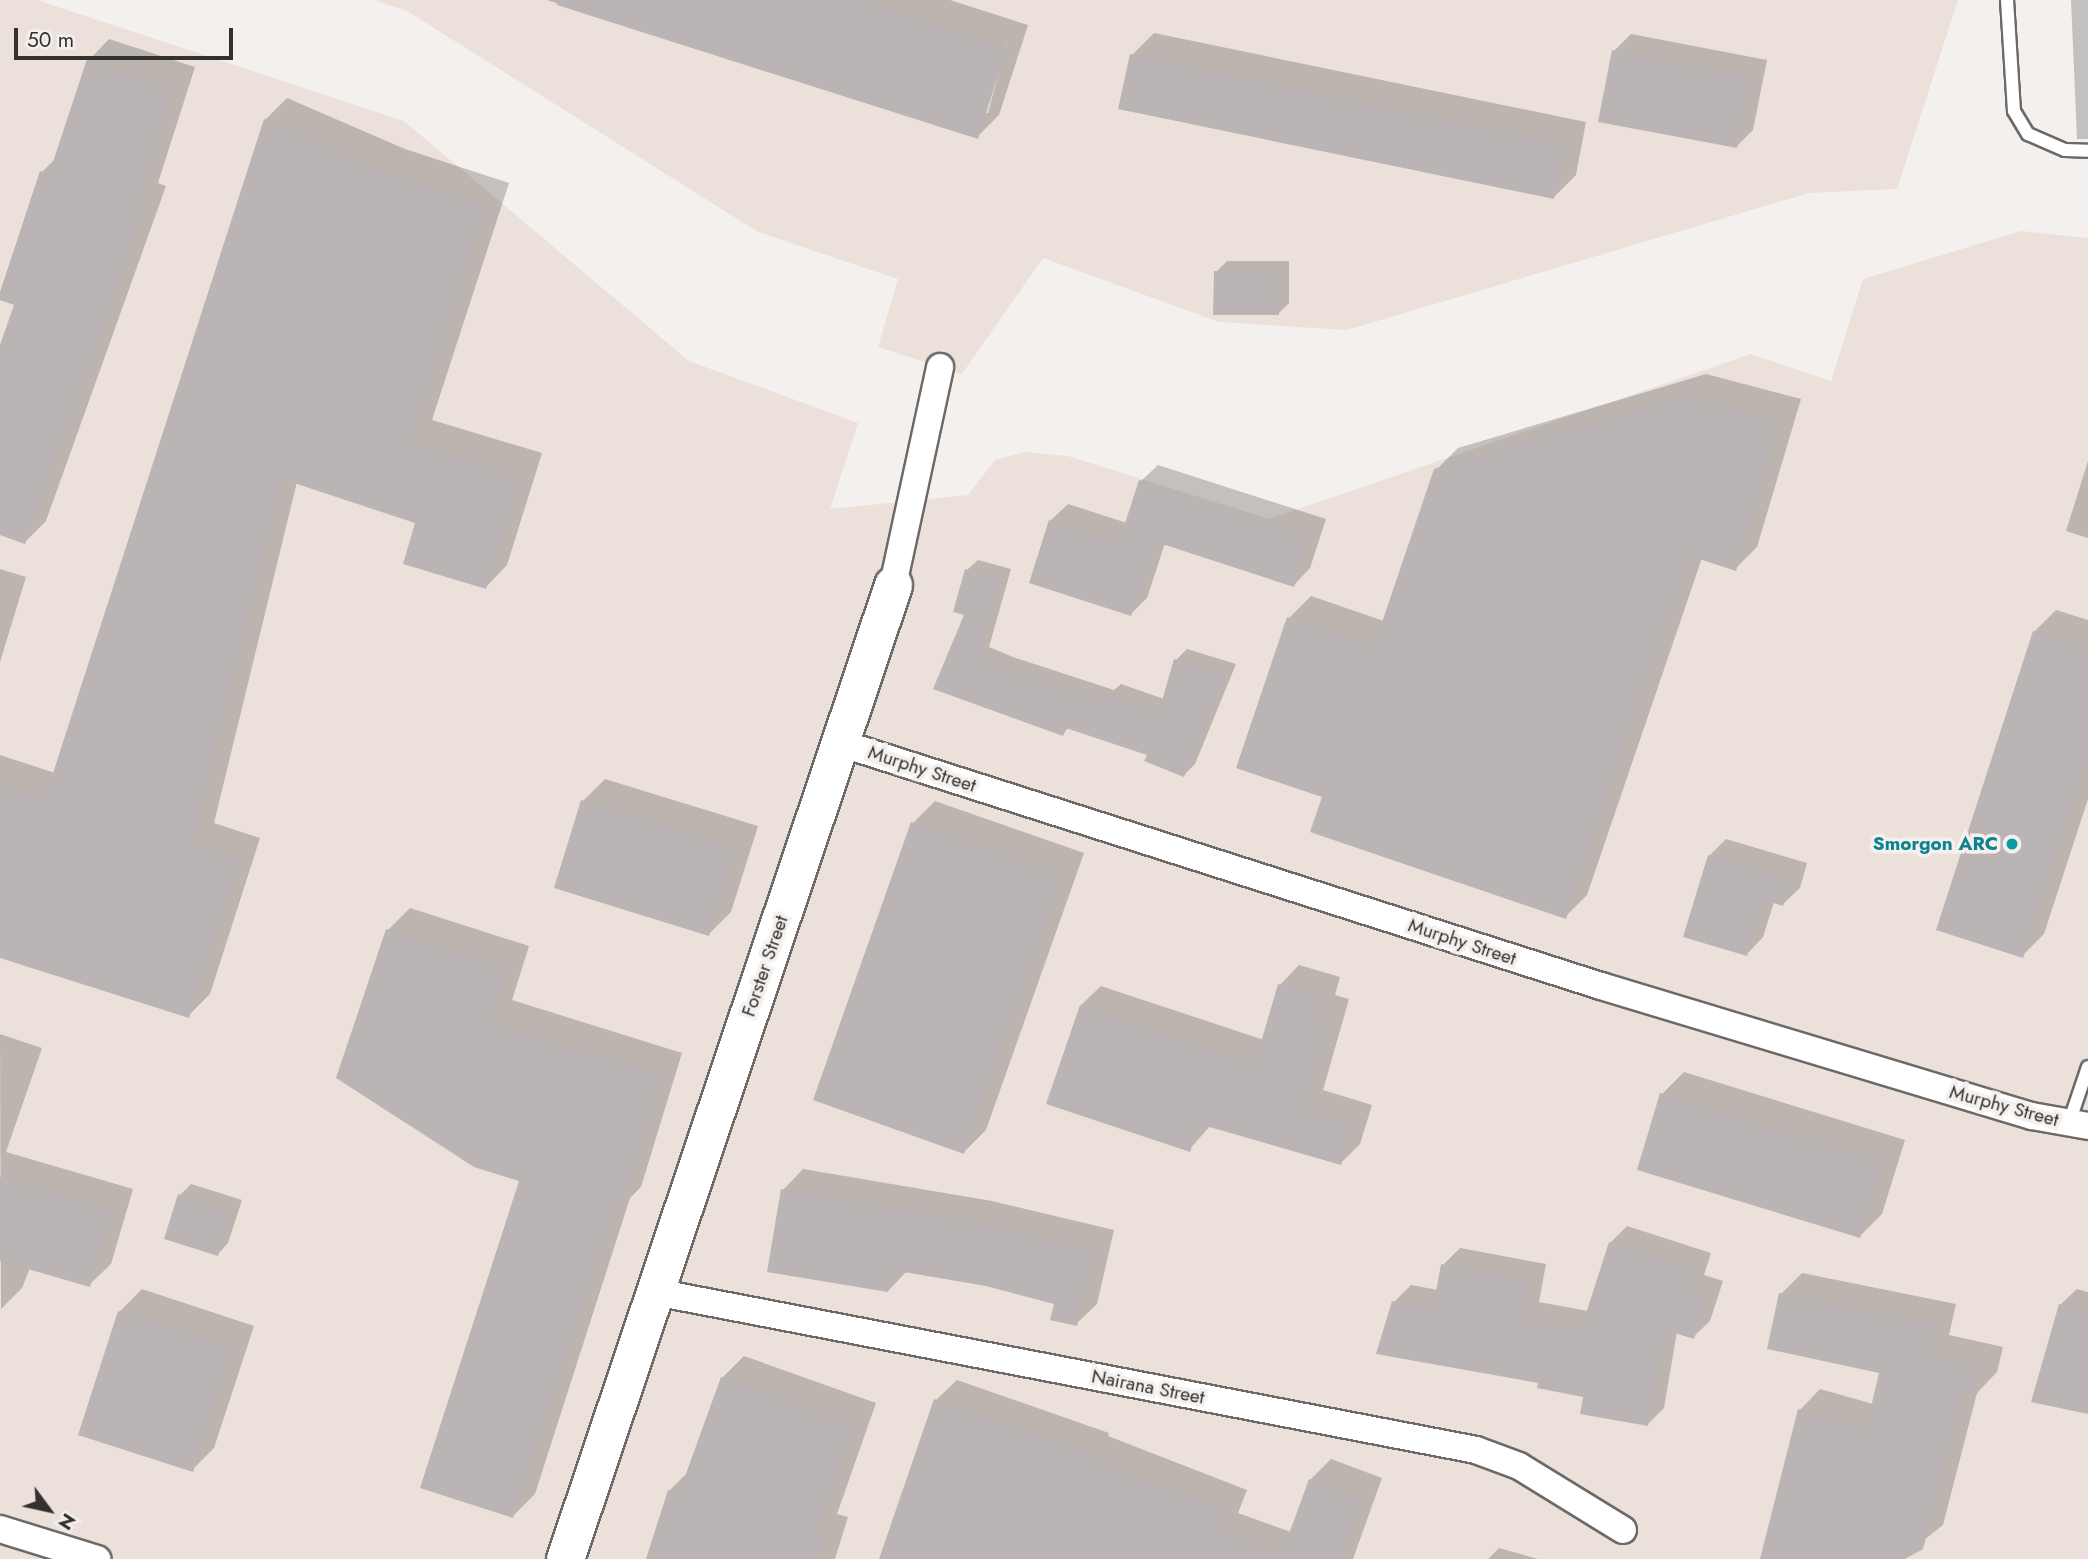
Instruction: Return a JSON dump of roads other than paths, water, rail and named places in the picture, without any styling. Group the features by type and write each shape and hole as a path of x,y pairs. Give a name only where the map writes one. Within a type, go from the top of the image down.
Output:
{"street":[{"name":"Forster Street","path":"565,1559 893,585 940,367"},
{"name":"Murphy Street","path":"840,743 1601,986 2078,1125"},
{"name":"Nairana Street","path":"655,1292 1476,1450 1519,1466 1623,1530"},
{"path":"0,1529 97,1559"}],"lane":[{"path":"2007,0 2014,111 2028,134 2066,149 2088,151"},
{"path":"2078,1125 2088,1067"}],"place":[{"name":"Smorgon ARC","path":"2012,844"}]}
